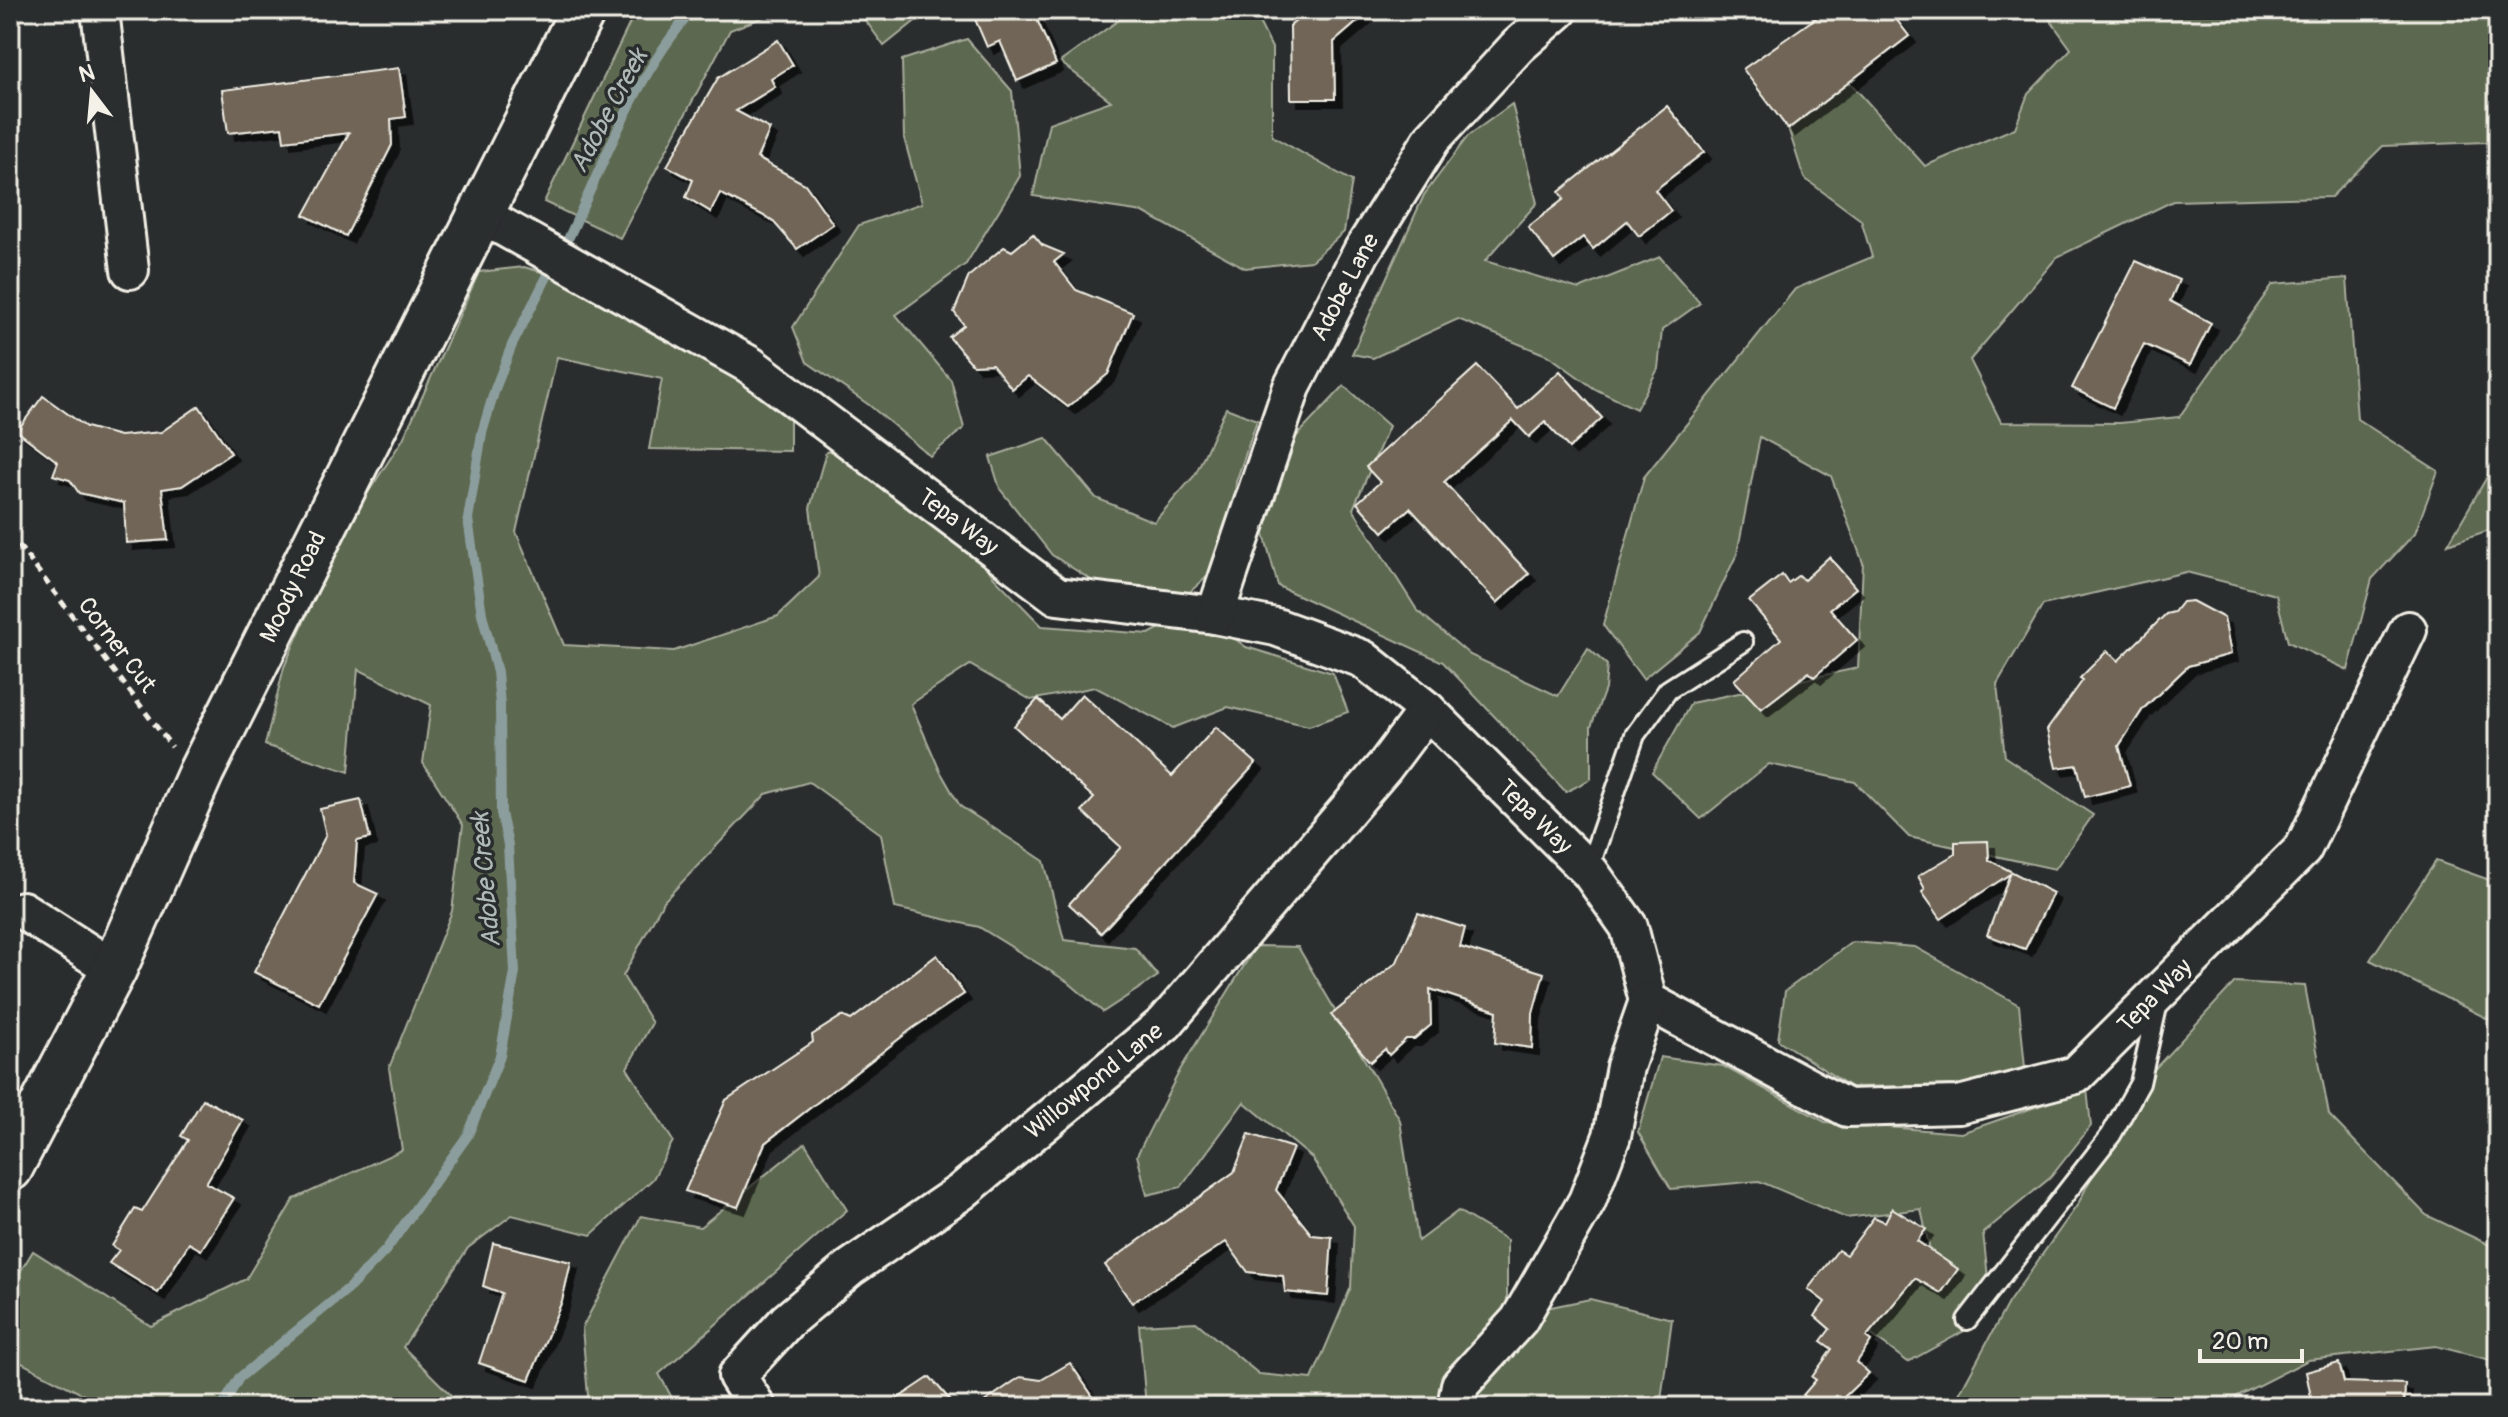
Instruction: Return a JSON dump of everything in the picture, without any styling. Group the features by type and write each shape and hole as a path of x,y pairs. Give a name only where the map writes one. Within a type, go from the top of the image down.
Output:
{"street":[{"path":"100,10 130,270"},
{"name":"Moody Road","path":"10,1168 114,969 201,772 478,213 583,10"},
{"name":"Adobe Lane","path":"1215,615 1292,387 1362,251 1432,139 1518,46 1559,10"},
{"name":"Tepa Way","path":"478,213 750,365 1057,596 1215,615 1276,627 1363,659 1427,710 1588,871 1629,927 1648,1001 1847,1108 1959,1105 2076,1075 2303,849 2408,630"},
{"name":"Willowpond Lane","path":"757,1407 737,1376 787,1321 850,1268 961,1192 1165,1023 1385,766 1427,710"},
{"path":"22,910 114,969"},
{"path":"1456,1407 1460,1385 1519,1320 1587,1201 1612,1136 1625,1067 1648,1001"}],"lane":[{"path":"1588,871 1635,735 1668,690 1743,642"},
{"path":"1967,1320 2111,1135 2140,1083 2160,992"}],"path":[{"name":"Corner Cut","path":"10,534 175,751 201,772"}],"green space":[{"path":"636,10 782,10 730,30 620,238 544,202"},
{"path":"858,10 929,10 884,46"},
{"path":"1133,10 1253,10 1272,48 1272,136 1352,181 1344,232 1311,261 1245,268 1143,212 1033,196 1049,123 1111,101 1060,62"},
{"path":"2043,10 2498,10 2498,150 2486,142 2383,146 2331,197 2173,201 2057,257 1970,360 2001,422 2120,423 2179,417 2273,284 2347,278 2357,419 2438,471 2415,533 2372,579 2348,670 2288,642 2276,595 2186,572 2043,605 1997,684 2005,757 2093,815 2055,869 1909,837 1855,782 1769,764 1701,819 1652,772 1691,703 1858,668 1863,563 1831,476 1760,437 1737,554 1700,632 1643,679 1603,625 1644,477 1795,289 1872,257 1861,220 1804,178 1777,93 1846,78 1925,166 2015,128 2028,94 2071,49"},
{"path":"967,39 1012,91 1020,176 966,264 896,315 951,380 964,428 930,456 869,405 807,362 793,327 859,225 922,203 904,138 902,60"},
{"path":"1512,104 1537,203 1485,261 1579,289 1660,257 1700,303 1662,330 1658,369 1636,409 1595,389 1549,356 1458,319 1373,358 1352,354 1424,195 1468,136"},
{"path":"524,267 653,304 790,393 790,451 649,449 662,379 557,357 516,532 564,645 674,651 778,616 819,577 810,508 826,452 859,441 962,523 992,575 1042,626 1149,634 1196,609 1246,647 1333,673 1348,712 1309,726 1228,707 1173,728 1095,687 1031,700 970,665 911,704 940,771 960,806 1044,861 1064,940 1135,948 1158,976 1103,1012 1068,982 979,927 895,908 881,834 809,782 766,794 663,902 623,976 652,1023 627,1068 673,1141 653,1179 591,1235 512,1215 468,1248 403,1347 452,1396 448,1407 107,1407 10,1357 10,1288 33,1251 151,1326 246,1279 294,1199 402,1150 389,1068 452,911 463,825 423,763 431,705 358,669 349,772 265,745 284,667 345,528 403,439 479,272"},
{"path":"1344,386 1389,426 1353,509 1417,610 1470,655 1558,696 1588,648 1607,665 1605,689 1591,727 1591,779 1566,792 1443,662 1278,586 1263,530 1293,440"},
{"path":"1226,408 1257,420 1236,482 1232,532 1215,570 1177,603 1107,590 1052,555 1000,489 990,457 1046,438 1096,498 1154,522 1195,475"},
{"path":"2498,458 2498,527 2448,544"},
{"path":"2436,861 2498,883 2498,1024 2370,960"},
{"path":"1852,942 1915,947 2019,1005 2025,1068 1966,1085 1851,1087 1778,1040 1785,991"},
{"path":"1256,946 1298,947 1400,1120 1418,1241 1458,1211 1507,1240 1507,1316 1590,1299 1672,1319 1660,1407 1146,1407 1139,1325 1196,1322 1259,1374 1312,1379 1351,1287 1354,1226 1312,1158 1244,1102 1181,1187 1147,1195 1137,1155 1180,1070"},
{"path":"2235,982 2305,986 2329,1115 2426,1215 2498,1249 2498,1362 2436,1346 2308,1360 2216,1407 1952,1407 2008,1303 2078,1204 2136,1089"},
{"path":"1660,1057 1723,1066 1825,1122 1961,1133 2087,1089 2091,1126 2050,1178 1983,1233 1988,1277 1964,1331 1908,1362 1865,1330 1932,1260 1921,1209 1846,1218 1759,1181 1671,1189 1638,1132"},
{"path":"805,1143 847,1210 659,1374 677,1407 589,1407 582,1328 641,1216 700,1227"}],"building":[{"path":"971,10 1033,10 1056,64 1017,81 1000,41 987,47"},
{"path":"1309,10 1371,10 1334,42 1335,99 1291,99 1290,26"},
{"path":"1827,10 1889,10 1909,36 1788,129 1743,69"},
{"path":"778,40 793,65 771,79 775,87 736,111 770,129 757,158 805,184 833,224 797,249 772,220 720,193 711,212 686,197 693,180 667,166 718,78"},
{"path":"399,68 406,117 391,119 392,145 346,236 304,215 349,133 284,141 282,127 228,133 222,90"},
{"path":"1667,106 1704,152 1655,190 1671,211 1639,236 1627,221 1593,249 1583,237 1554,260 1528,227 1564,199 1559,192"},
{"path":"1033,234 1042,245 1064,254 1054,262 1076,290 1133,313 1108,374 1068,407 1028,376 1012,389 992,364 973,365 949,337 964,325 954,312 969,276 1004,247 1012,251"},
{"path":"2136,261 2179,280 2170,301 2211,323 2190,365 2144,344 2113,408 2072,388"},
{"path":"1477,366 1518,409 1560,371 1602,418 1569,448 1545,422 1529,437 1513,420 1444,482 1529,574 1497,603 1410,508 1383,532 1357,503 1380,482 1366,467"},
{"path":"43,396 86,427 120,436 161,432 199,406 231,453 182,486 162,489 168,540 126,543 124,503 79,493 70,480 53,475 58,462 17,431"},
{"path":"1829,557 1856,588 1830,609 1857,640 1814,677 1809,672 1761,709 1734,680 1781,639 1749,601 1782,575 1788,583 1799,575 1804,580"},
{"path":"2192,601 2224,618 2231,654 2188,666 2143,709 2119,746 2130,786 2085,797 2077,765 2056,768 2047,730 2083,680 2080,678 2107,651 2118,661 2166,614 2174,612 2182,602"},
{"path":"1082,694 1172,776 1216,727 1256,763 1101,933 1069,904 1121,847 1082,811 1094,798 1014,726 1038,699 1060,719"},
{"path":"361,800 370,838 357,841 354,883 378,894 319,1004 254,972 326,835 320,809"},
{"path":"1988,841 1989,860 2053,893 2025,949 1987,935 2010,874 1941,919 1922,892 1925,889 1918,876 1955,854 1955,842"},
{"path":"1418,913 1465,928 1460,947 1544,973 1533,1013 1532,1048 1495,1043 1497,1011 1430,989 1431,1025 1414,1039 1406,1039 1389,1055 1385,1049 1370,1062 1331,1015 1397,962"},
{"path":"937,955 964,994 913,1028 765,1143 738,1207 685,1191 726,1100 813,1042 812,1035 842,1016 851,1020"},
{"path":"203,1099 243,1120 206,1183 234,1198 201,1250 189,1243 158,1293 109,1263 119,1250 112,1246 135,1209 142,1212 188,1140 181,1136"},
{"path":"1249,1134 1293,1148 1276,1190 1312,1235 1332,1237 1328,1296 1285,1292 1283,1276 1248,1272 1226,1242 1132,1303 1105,1265 1234,1172"},
{"path":"1892,1208 1926,1229 1917,1241 1958,1269 1941,1293 1915,1278 1866,1337 1871,1341 1857,1362 1869,1373 1841,1400 1836,1396 1830,1407 1821,1407 1803,1395 1816,1380 1812,1377 1832,1349 1821,1341 1830,1329 1815,1316 1825,1302 1808,1289 1838,1250 1846,1255 1874,1217 1885,1222"},
{"path":"493,1243 571,1262 562,1301 529,1380 479,1363 502,1293 483,1286"},
{"path":"1070,1363 1100,1407 977,1407 1020,1377 1041,1380"},
{"path":"2339,1363 2344,1382 2405,1384 2404,1407 2313,1407 2306,1372"},
{"path":"930,1377 956,1407 885,1407"}],"waterway":[{"name":"Adobe Creek","path":"569,237 638,90 693,10"},
{"name":"Adobe Creek","path":"222,1407 239,1378 350,1287 386,1250 468,1135 500,1056 515,972 508,845 501,813 500,705 497,672 482,614 468,519 482,433 495,389 512,345 554,263"}]}
